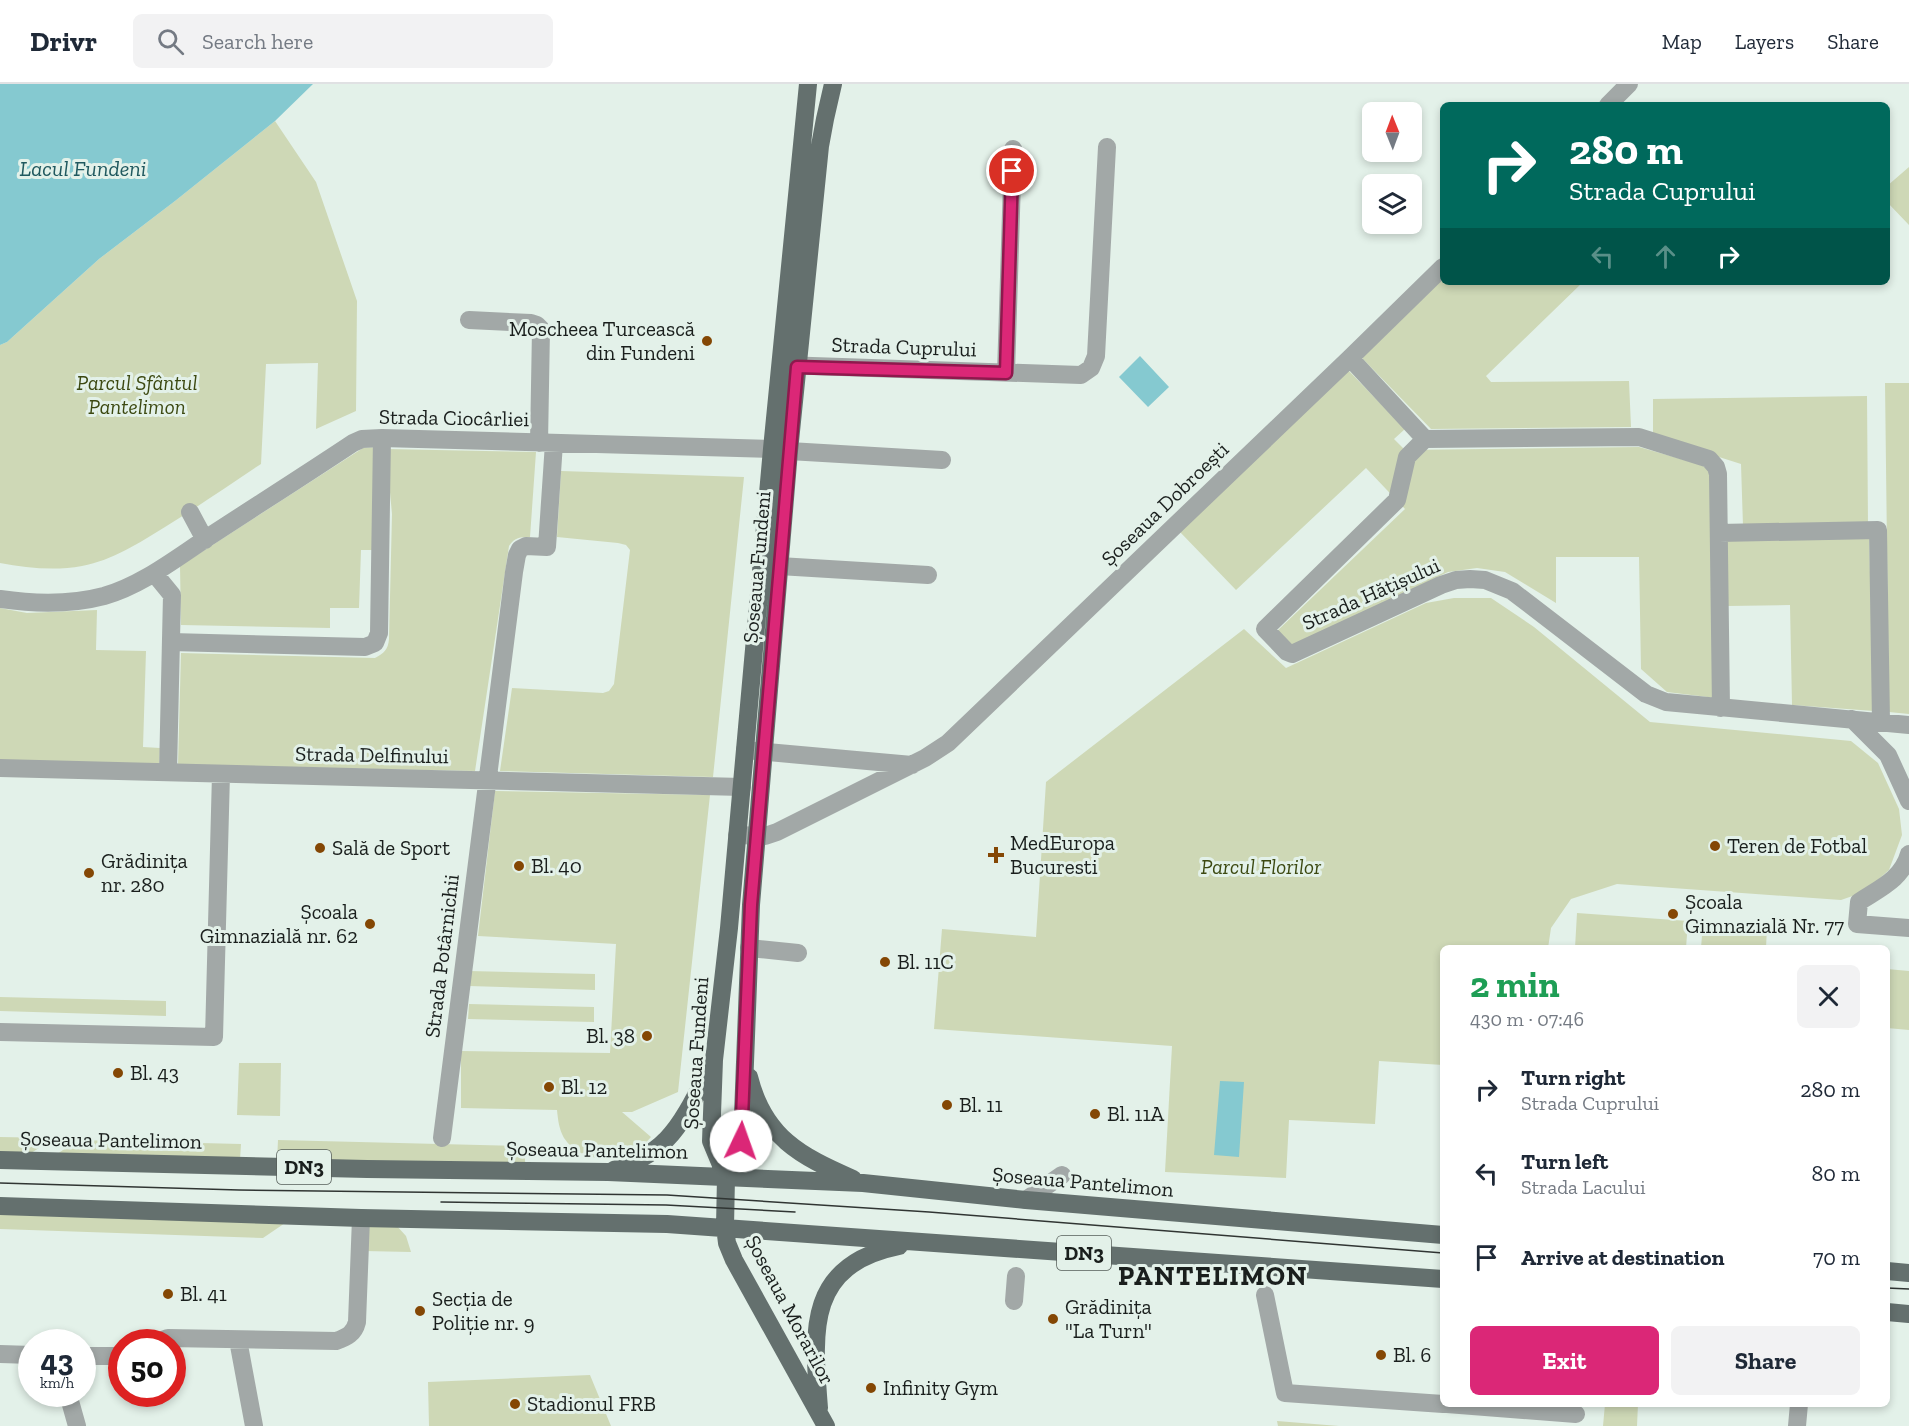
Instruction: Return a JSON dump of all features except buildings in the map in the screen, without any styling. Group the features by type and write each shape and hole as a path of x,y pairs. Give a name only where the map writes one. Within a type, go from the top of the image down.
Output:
{"main road":[{"name":"Șoseaua Fundeni","path":"789,366 808,84"},
{"name":"Șoseaua Fundeni","path":"726,1177 711,1141 714,1060 789,366 820,146 833,84"},
{"name":"Șoseaua Fundeni","path":"726,1177 741,1141 749,948 779,566 780,450"},
{"path":"608,1172 649,1154 666,1140 697,1094 714,1060"},
{"path":"745,1064 759,1107 784,1142 805,1156 863,1183"},
{"name":"Șoseaua Pantelimon","path":"0,1160 608,1172 863,1183 1026,1200 1440,1235"},
{"name":"Șoseaua Morarilor","path":"726,1177 727,1243 738,1270 823,1419"},
{"name":"DN3","path":"0,1206 361,1218 667,1224 1440,1279"},
{"path":"823,1419 816,1339 822,1304 827,1292 840,1273 864,1257 885,1249 919,1242"},
{"path":"1890,1271 1909,1273"},
{"path":"1890,1312 1909,1314"}],"street":[{"path":"1611,102 1629,84"},
{"name":"Strada Cuprului","path":"789,366 1081,375 1091,368 1096,356 1107,147"},
{"path":"1006,373 1013,149"},
{"name":"Șoseaua Dobroești","path":"738,835 757,836 777,832 935,753 959,734 1440,270"},
{"path":"469,320 531,323 541,329 546,443"},
{"path":"1350,358 1425,439 1639,437 1709,459 1716,467 1718,474 1721,708"},
{"path":"171,642 365,647 375,643 379,633 382,438"},
{"name":"Strada Ciocârliei","path":"0,599 45,603 73,602 104,596 128,587 362,439 780,450 942,460"},
{"name":"Strada Hățișului","path":"1425,439 1407,456 1397,500 1265,629 1287,652 1292,654 1297,652 1441,585 1456,580 1485,580 1500,585 1525,599 1624,678 1656,699 1721,708 1909,725"},
{"name":"Strada Potârnichii","path":"442,1138 517,555 520,549 526,546 547,547 546,443"},
{"path":"190,512 205,540"},
{"path":"1719,533 1878,530 1881,722"},
{"path":"779,566 928,574"},
{"path":"153,573 172,595 168,772"},
{"path":"1852,719 1888,755 1909,801"},
{"path":"746,750 912,765"},
{"name":"Strada Delfinului","path":"0,768 742,787"},
{"path":"0,1032 214,1037 221,774"},
{"path":"1909,854 1899,875 1859,902 1857,924 1909,928"},
{"path":"749,948 798,953"},
{"path":"1026,1200 1062,1175"},
{"path":"186,1339 336,1341 348,1336 355,1331 357,1322 361,1218"},
{"path":"1014,1301 1016,1276"},
{"path":"1265,1295 1285,1393 1440,1404"},
{"path":"238,1340 254,1426"},
{"path":"0,1354 18,1355"},
{"path":"72,1407 77,1426"},
{"path":"1484,1407 1576,1414"},
{"path":"1797,1426 1799,1407"}],"green space":[{"name":"Parcul Sfântul Pantelimon","path":"275,121 316,182 357,301 356,411 316,429 318,363 266,364 261,464 155,533 104,560 82,566 51,569 0,563 0,345 7,342 99,259"},
{"path":"1909,167 1909,225 1890,205 1890,183"},
{"path":"1440,282 1440,285 1580,285 1486,376 1491,382 1629,381 1631,427 1431,429 1362,358"},
{"path":"1348,370 1405,429 1394,439 1405,450 1639,447 1702,465 1709,471 1712,479 1716,698 1667,692 1641,669 1639,557 1556,557 1556,603 1505,572 1477,568 1448,572 1291,647 1276,632 1405,509 1366,468 1236,590 1180,532"},
{"path":"1885,383 1909,383 1909,714 1889,712"},
{"path":"1867,396 1868,525 1743,526 1741,464 1653,436 1653,399"},
{"path":"377,447 374,550 361,550 359,608 330,608 330,628 181,625 180,566 363,448"},
{"path":"386,449 536,452 530,537 518,538 509,546 475,771 178,765 181,653 375,658 387,649 392,514"},
{"path":"561,471 744,477 713,777 500,771 512,688 603,693 609,691 614,684 630,550 626,545 618,543 557,537"},
{"path":"1869,538 1874,711 1792,705 1790,605 1727,606 1726,540"},
{"name":"Parcul Florilor","path":"1454,598 1491,598 1534,627 1650,722 1851,741 1878,763 1899,809 1902,835 1889,870 1864,892 1841,900 1617,884 1571,899 1551,928 1548,945 1440,945 1440,1065 1379,1061 1375,1124 1289,1120 1286,1178 1165,1172 1172,1046 934,1029 942,929 1036,937 1046,782 1244,629 1286,668 1426,603"},
{"path":"0,608 27,613 97,610 96,650 146,651 143,747 160,748 159,764 0,760"},
{"path":"495,791 710,795 678,1092 632,1112 622,1112 651,1137 642,1146 620,1157 595,1158 573,1148 562,1135 557,1110 461,1108 461,1051 610,1053 616,944 478,936"},
{"path":"1577,913 1688,921 1686,945 1575,945"},
{"path":"1703,923 1767,927 1766,945 1701,945"},
{"path":"1890,969 1909,971 1909,1030 1890,1028"},
{"path":"469,971 595,974 595,990 469,986"},
{"path":"0,997 166,1001 166,1016 0,1011"},
{"path":"469,1004 594,1007 594,1022 468,1019"},
{"path":"239,1063 281,1063 280,1116 237,1115"},
{"path":"0,1137 55,1138 31,1153 0,1152"},
{"path":"78,1140 241,1144 240,1160 57,1154"},
{"path":"278,1140 525,1146 525,1166 277,1161"},
{"path":"0,1212 288,1221 263,1238 0,1229"},
{"path":"365,1222 396,1225 406,1236 411,1252 364,1251"},
{"name":"Stadionul FRB","path":"590,1375 611,1426 429,1426 428,1382"},
{"path":"1605,1407 1638,1407 1637,1426 1603,1426"},
{"path":"1277,1421 1339,1426 1278,1426"}],"water":[{"name":"Lacul Fundeni","path":"0,84 313,84 275,121 99,259 7,342 0,345"},
{"path":"1140,356 1169,387 1148,407 1119,377"},
{"path":"1220,1081 1244,1082 1239,1157 1214,1155"}],"tram line":[{"path":"0,1183 239,1190 667,1195 929,1212 1440,1253"},
{"path":"441,1202 666,1205 795,1212"},
{"path":"1890,1288 1909,1289"}],"place":[{"name":"Moscheea Turcească din Fundeni","path":"707,341"},
{"name":"Teren de Fotbal","path":"1715,846"},
{"name":"Sală de Sport","path":"320,848"},
{"name":"MedEuropa Bucuresti","path":"996,855"},
{"name":"Bl. 40","path":"519,866"},
{"name":"Grădinița nr. 280","path":"89,873"},
{"name":"Școala Gimnazială Nr. 77","path":"1673,914"},
{"name":"Școala Gimnazială nr. 62","path":"370,924"},
{"name":"Bl. 11C","path":"885,962"},
{"name":"Bl. 38","path":"647,1036"},
{"name":"Bl. 43","path":"118,1073"},
{"name":"Bl. 12","path":"549,1087"},
{"name":"Bl. 11","path":"947,1105"},
{"name":"Bl. 11A","path":"1095,1114"},
{"name":"Bl. 41","path":"168,1294"},
{"name":"Secția de Poliție nr. 9","path":"420,1311"},
{"name":"Grădinița \"La Turn\"","path":"1053,1319"},
{"name":"Bl. 6","path":"1381,1355"},
{"name":"Infinity Gym","path":"871,1388"},
{"name":"Stadionul FRB","path":"515,1404"}],"district":[{"name":"PANTELIMON","path":"1213,1276"}],"route":[{"path":"741,1141 751,905 797,367 1006,373 1012,171"}]}
